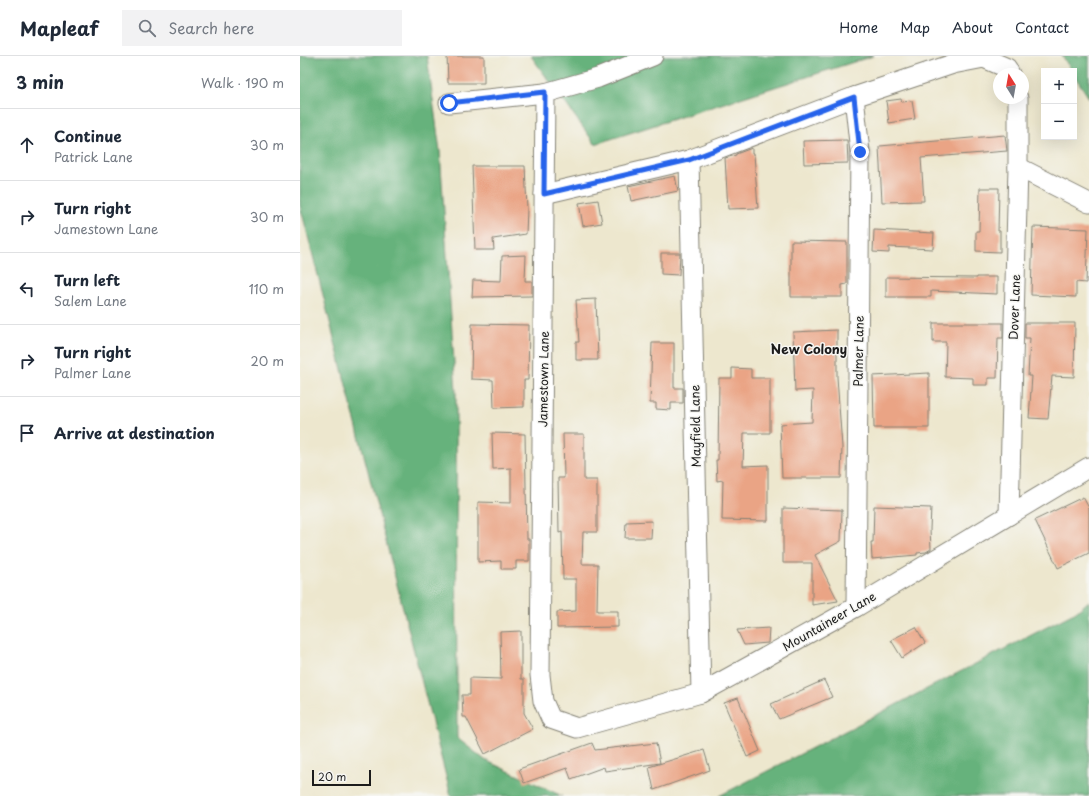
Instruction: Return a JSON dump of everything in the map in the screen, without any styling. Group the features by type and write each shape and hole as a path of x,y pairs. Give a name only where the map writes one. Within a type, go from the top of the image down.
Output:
{"street":[{"path":"449,103 545,92 598,78 653,56"},
{"path":"544,194 689,160 854,97 953,64 984,58 1007,68"},
{"name":"Jamestown Lane","path":"545,92 540,675 543,701 551,719"},
{"name":"Palmer Lane","path":"854,97 860,152 856,606"},
{"name":"Dover Lane","path":"1009,515 1018,167 1018,104"},
{"name":"Mayfield Lane","path":"689,160 702,693"},
{"path":"1018,167 1089,202"},
{"name":"Mountaineer Lane","path":"551,719 577,728 702,693 856,606 1089,467"}],"green space":[{"path":"300,56 427,56 440,151 456,392 457,738 485,760 562,796 451,796 300,205"},
{"path":"531,56 873,56 595,144"},
{"path":"1062,56 1089,56 1089,98 1077,80 1077,68 1070,68"},
{"path":"1089,601 1089,796 719,796 1076,612"}],"building":[{"path":"447,56 484,56 484,83 448,83"},
{"path":"901,99 902,102 912,101 915,119 889,123 886,101"},
{"path":"1005,135 1007,151 921,158 924,201 882,202 880,146"},
{"path":"847,140 848,163 804,164 803,141"},
{"path":"752,148 752,154 754,154 758,208 728,209 725,158"},
{"path":"472,166 525,166 527,209 526,234 493,239 494,250 475,250"},
{"path":"675,176 678,191 631,201 628,186"},
{"path":"980,188 999,188 998,231 1000,231 1000,252 976,251 976,231 979,231"},
{"path":"598,200 602,223 583,226 579,203"},
{"path":"1033,227 1088,229 1086,283 1076,282 1076,297 1031,295"},
{"path":"874,230 934,233 933,249 889,247 889,253 873,252"},
{"path":"791,241 847,242 847,284 842,285 842,297 791,297"},
{"path":"661,253 680,253 679,275 661,274"},
{"path":"526,255 525,281 532,281 532,296 472,297 473,280 501,281 502,256"},
{"path":"886,277 997,277 997,294 931,291 931,297 886,297"},
{"path":"596,299 598,360 576,360 576,342 579,342 576,300"},
{"path":"933,323 1003,323 1003,338 998,338 997,378 988,378 988,385 973,385 973,378 945,377 946,342 933,342"},
{"path":"1025,323 1075,323 1074,377 1052,376 1048,419 1029,418 1032,376 1028,376 1030,338 1025,338"},
{"path":"472,324 529,325 528,380 524,380 524,407 494,408 493,380 471,379"},
{"path":"837,330 837,377 842,447 841,478 782,478 780,424 812,422 813,390 795,391 793,332"},
{"path":"652,343 674,343 674,388 683,388 683,403 671,403 671,410 656,409 656,403 650,403"},
{"path":"732,368 751,369 751,378 770,378 770,433 744,433 743,466 768,465 768,521 722,520 723,480 717,481 716,460 718,460 719,378 732,378"},
{"path":"929,373 929,428 874,428 873,376"},
{"path":"492,433 525,434 527,539 529,539 529,561 516,561 516,569 501,569 501,561 478,562 478,502 511,503 511,468 493,469"},
{"path":"563,434 584,434 584,480 597,480 597,532 583,532 582,564 598,564 597,611 618,611 618,627 557,628 557,612 576,611 576,579 563,579 562,532 559,533 558,478 564,478"},
{"path":"1083,497 1089,508 1089,553 1058,568 1035,520"},
{"path":"874,506 931,508 931,549 926,552 917,553 917,555 872,559 871,542 873,542"},
{"path":"783,508 842,510 841,541 815,555 838,601 812,605 812,563 783,563"},
{"path":"652,521 651,538 625,538 626,522"},
{"path":"916,627 925,643 902,658 891,640"},
{"path":"769,628 768,643 744,645 737,630"},
{"path":"521,631 521,679 524,679 524,713 533,729 485,754 466,717 463,717 462,695 470,695 470,678 501,679 500,632"},
{"path":"824,680 832,697 779,719 771,704"},
{"path":"738,698 760,751 747,757 724,703"},
{"path":"592,743 595,750 656,743 660,763 605,771 604,767 571,779 567,768 524,783 519,769"},
{"path":"704,750 710,770 654,790 649,767"}],"district":[{"name":"New Colony","path":"809,348"}],"route":[{"path":"449,103 545,92 544,194 689,160 854,97 860,152"}]}
